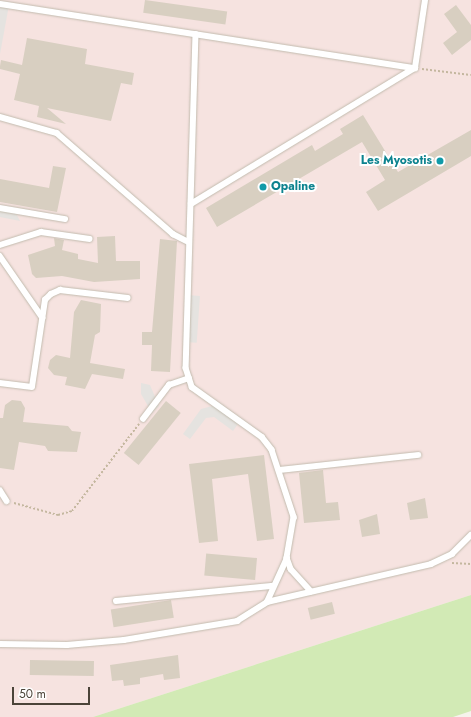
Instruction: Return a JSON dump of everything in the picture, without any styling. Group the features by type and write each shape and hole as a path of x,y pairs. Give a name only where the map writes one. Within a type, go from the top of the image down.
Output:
{"lane":[{"path":"415,68 425,0"},
{"path":"0,4 415,68"},
{"path":"196,34 185,347 189,378 192,387 262,437 280,470 294,517 287,558 267,602"},
{"path":"191,204 415,68"},
{"path":"0,117 57,133 173,234 189,242"},
{"path":"0,208 65,219"},
{"path":"0,245 41,232 90,239"},
{"path":"0,256 43,318"},
{"path":"0,383 32,387 45,300 60,290 128,298"},
{"path":"143,419 169,384 189,378"},
{"path":"280,470 418,455"},
{"path":"0,490 7,501"},
{"path":"0,644 67,645 183,632 237,621 267,602 311,591 398,573 444,558 471,535"},
{"path":"287,558 291,569 311,591"},
{"path":"116,601 273,586"}],"path":[{"path":"415,68 471,75"},
{"path":"7,501 58,515 72,511 143,419"},
{"path":"444,558 455,565 471,564"}],"shaded area":[{"path":"0,0 471,0 471,595 93,717 0,717"},
{"path":"0,4 9,5 0,54"},
{"path":"0,208 15,211 20,221 0,217"},
{"path":"187,295 200,296 197,343 184,342"},
{"path":"141,383 150,385 159,406 152,413 141,394"},
{"path":"216,405 240,421 233,431 214,417 206,418 190,439 183,434 201,409"}],"green space":[{"path":"471,595 471,711 453,717 93,717"}],"building":[{"path":"145,0 227,12 225,24 143,13"},
{"path":"456,5 471,25 471,40 452,55 443,43 457,32 444,14"},
{"path":"27,38 87,49 85,64 134,73 132,85 121,83 111,121 47,108 66,124 37,117 39,106 14,100 20,74 0,69 1,60 22,65"},
{"path":"363,115 398,172 471,130 471,156 378,211 366,192 385,180 362,142 217,227 206,208 312,145 315,151 343,134 340,129"},
{"path":"53,166 66,168 57,212 0,202 0,179 49,188"},
{"path":"115,236 116,261 140,261 140,279 94,282 62,276 36,278 32,274 28,255 55,246 54,238 64,240 62,250 78,254 78,259 98,263 97,237"},
{"path":"160,239 177,241 170,372 151,371 152,345 142,345 142,332 152,332"},
{"path":"81,300 101,304 100,332 95,335 90,363 125,369 123,379 92,374 85,389 65,385 67,377 54,375 48,368 50,360 56,355 70,358 74,312"},
{"path":"12,400 21,401 25,408 23,422 68,426 72,431 81,432 77,452 48,451 45,446 19,442 14,470 0,468 0,418 3,418 5,405"},
{"path":"166,401 181,413 139,465 124,453"},
{"path":"264,455 274,539 257,541 248,474 212,479 218,541 199,543 189,464"},
{"path":"323,470 326,503 338,502 340,520 304,523 299,473"},
{"path":"425,498 428,518 410,520 407,503"},
{"path":"377,514 380,534 362,537 359,520"},
{"path":"206,554 257,558 255,580 204,575"},
{"path":"171,600 174,618 114,627 111,610"},
{"path":"332,602 335,614 311,620 308,608"},
{"path":"178,655 180,678 164,680 163,674 140,678 140,684 124,686 123,680 112,681 110,665"},
{"path":"30,660 94,661 94,676 30,675"}],"place":[{"name":"Les Myosotis","path":"440,161"},
{"name":"Opaline","path":"263,187"}]}
